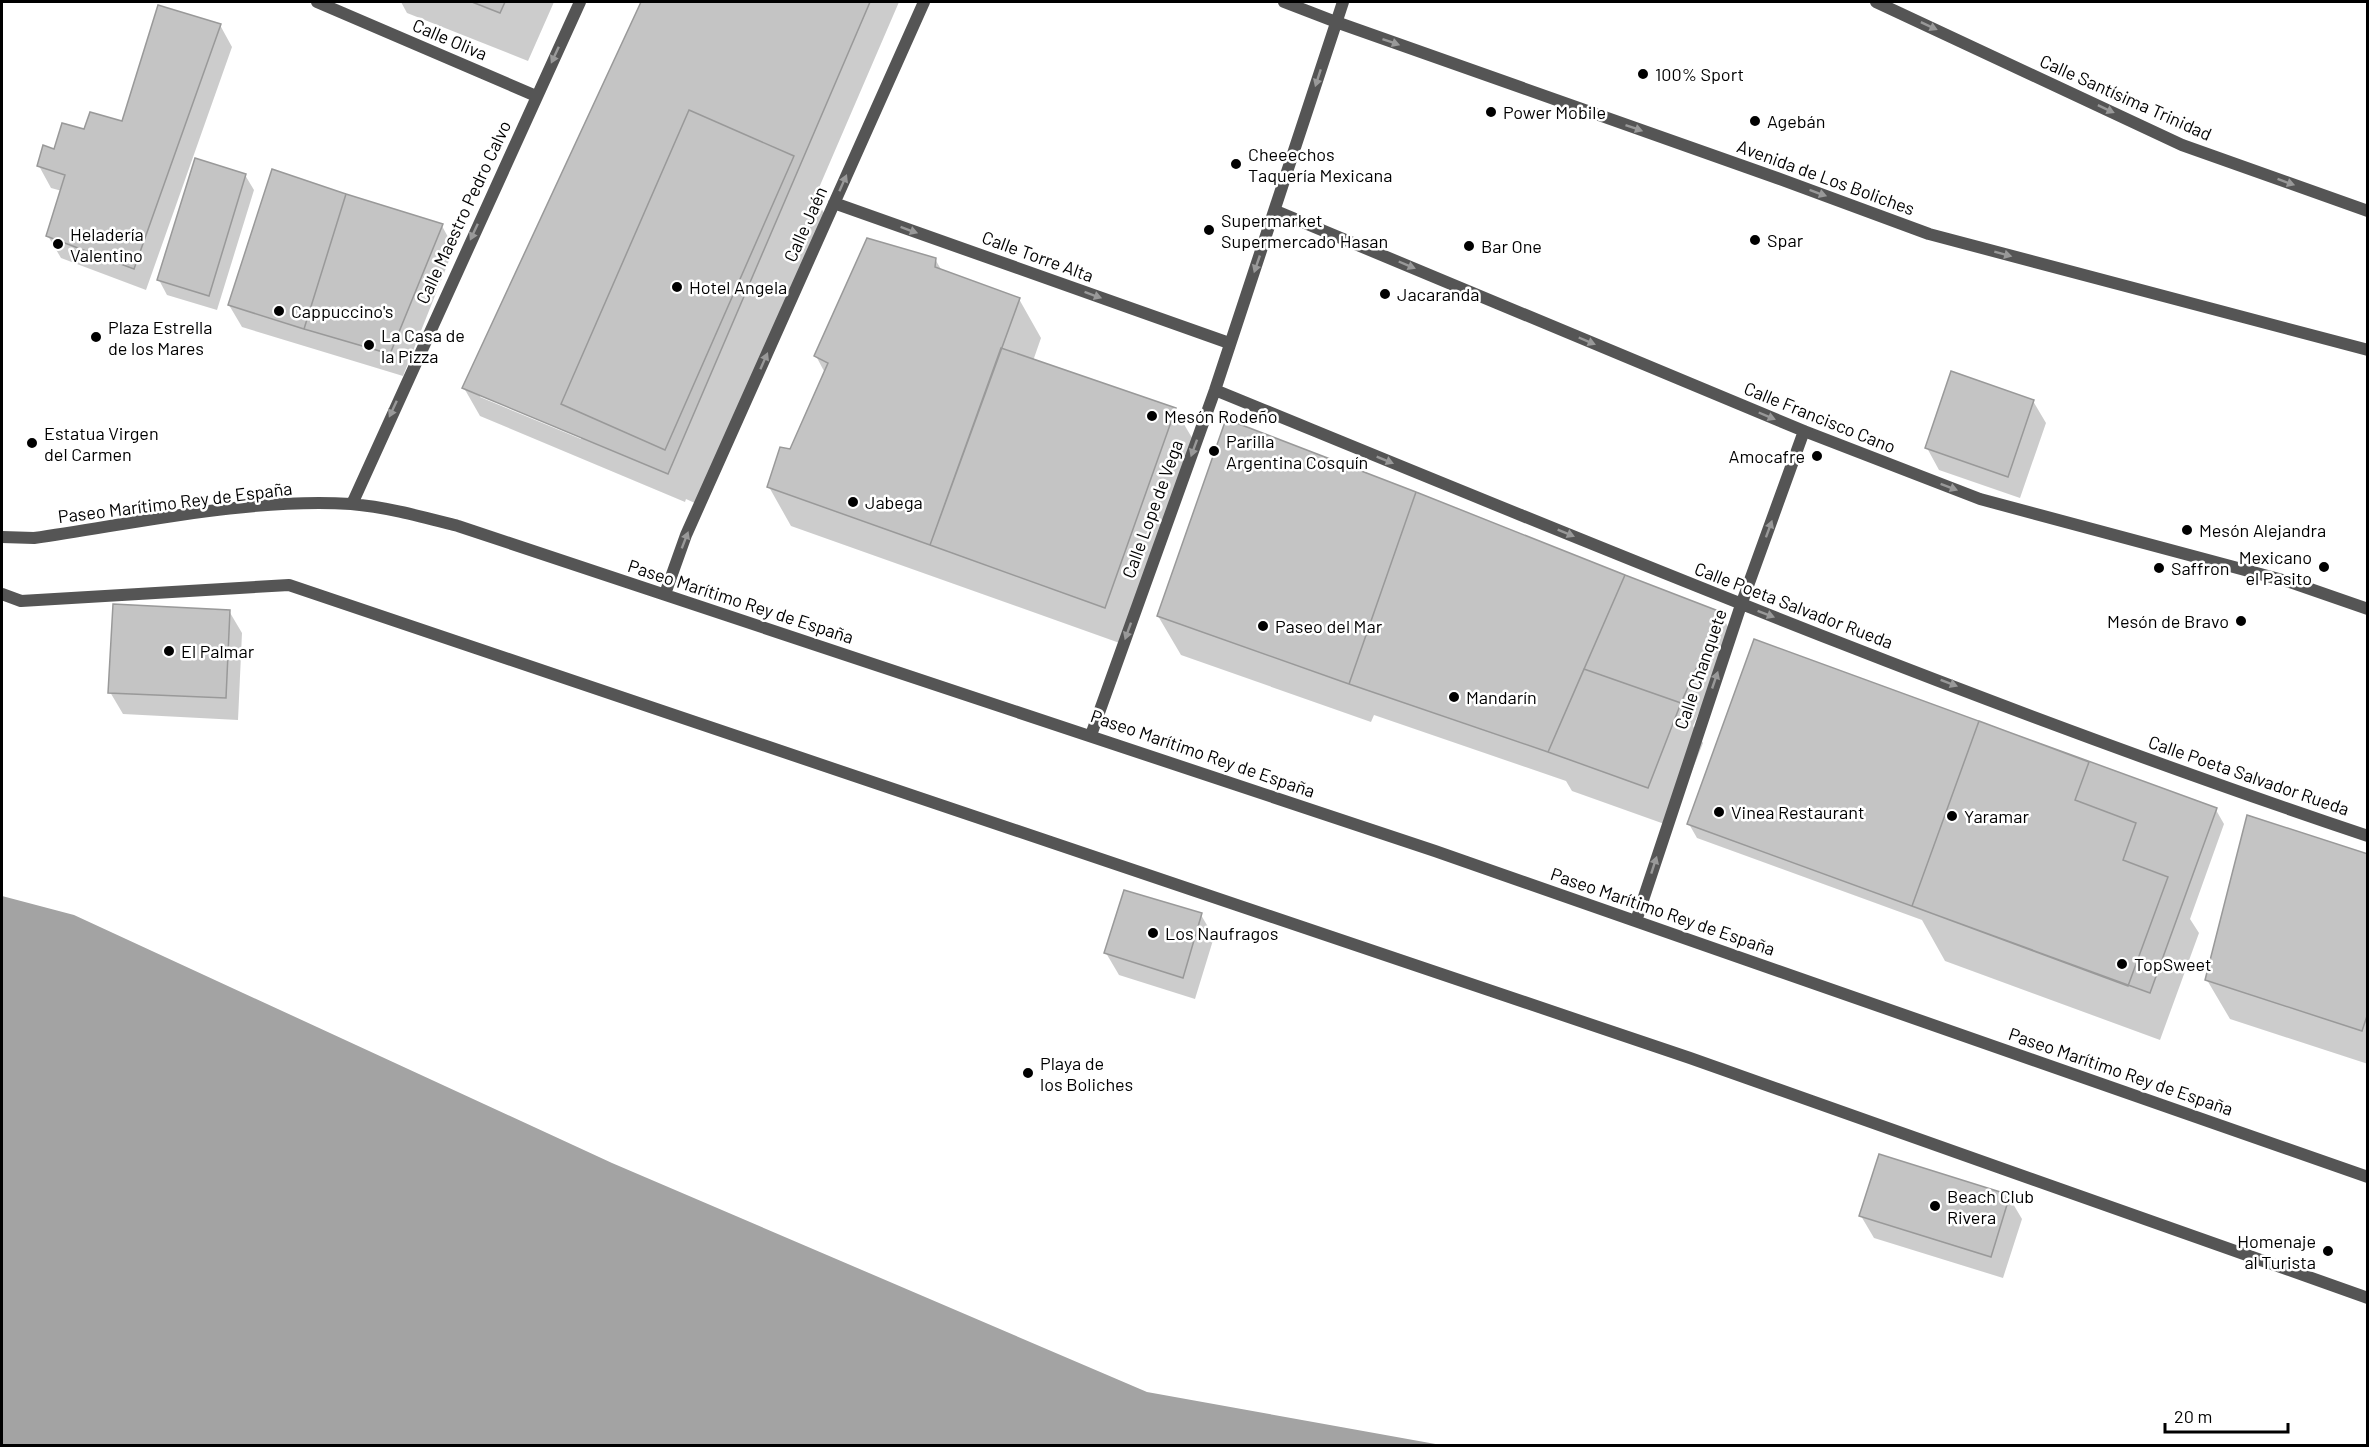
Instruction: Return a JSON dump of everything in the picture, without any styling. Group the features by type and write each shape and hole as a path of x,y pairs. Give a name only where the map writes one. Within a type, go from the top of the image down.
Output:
{"street":[{"name":"Calle Oliva","path":"316,2 536,96"},
{"name":"Calle Maestro Pedro Calvo","path":"351,504 580,2"},
{"name":"Calle Jaén","path":"665,594 686,535 924,2"},
{"name":"Avenida de Los Boliches","path":"1284,2 1929,234 2367,350"},
{"name":"Calle Lope de Vega","path":"1091,735 1215,390 1276,211 1343,2"},
{"name":"Calle Santísima Trinidad","path":"1876,2 2182,145 2367,211"},
{"name":"Calle Torre Alta","path":"834,203 1230,343"},
{"name":"Calle Francisco Cano","path":"1276,211 1804,431 1980,499 2290,582 2367,609"},
{"name":"Calle Poeta Salvador Rueda","path":"1215,390 1741,605 2235,792 2367,836"},
{"name":"Calle Chanquete","path":"1635,921 1741,605 1804,431"},
{"name":"Paseo Marítimo Rey de España","path":"2,537 34,538 249,507 351,504 458,526 1091,735 1635,921 2367,1177"},
{"path":"2,594 21,601 289,585 1690,1058 2367,1298"}],"shaded area":[{"path":"2,896 74,915 612,1163 1147,1392 1441,1445 2,1445"}],"building":[{"path":"472,2 505,2 500,13"},
{"path":"641,2 870,2 668,474 462,388"},
{"path":"158,5 221,24 134,269 46,236 65,175 37,166 43,145 54,149 62,123 84,129 90,112 122,121"},
{"path":"689,110 794,156 665,450 561,404"},
{"path":"195,158 246,174 209,296 157,280"},
{"path":"272,169 346,194 304,329 228,305"},
{"path":"346,194 443,224 390,354 304,329"},
{"path":"867,238 936,258 935,267 1020,298 930,545 767,487 780,447 790,449 828,363 814,356"},
{"path":"1001,348 1176,408 1105,608 930,545"},
{"path":"1951,371 2034,400 2008,477 1925,448"},
{"path":"1226,419 1416,492 1349,684 1157,616"},
{"path":"1416,492 1625,575 1548,752 1349,684"},
{"path":"1625,575 1721,612 1681,703 1584,669"},
{"name":"El Palmar","path":"113,604 230,610 226,698 108,693"},
{"name":"Yaramar","path":"1754,639 2217,808 2150,993 1687,824"},
{"path":"1584,669 1681,703 1648,788 1548,752"},
{"path":"1979,721 2089,762 2075,800 2136,823 2123,860 2168,877 2128,986 1912,906"},
{"path":"2247,815 2368,854 2368,1013 2362,1031 2205,980"},
{"name":"Los Naufragos","path":"1124,890 1202,913 1183,978 1104,953"},
{"name":"Beach Club Rivera","path":"1879,1154 2010,1195 1991,1257 1859,1216"}],"place":[{"name":"100% Sport","path":"1643,74"},
{"name":"Power Mobile","path":"1491,112"},
{"name":"Agebán","path":"1755,121"},
{"name":"Cheeechos Taquería Mexicana","path":"1236,164"},
{"name":"Supermarket Supermercado Hasan","path":"1209,230"},
{"name":"Spar","path":"1755,240"},
{"name":"Heladería Valentino","path":"58,244"},
{"name":"Bar One","path":"1469,246"},
{"name":"Hotel Angela","path":"677,287"},
{"name":"Jacaranda","path":"1385,294"},
{"name":"Cappuccino's","path":"279,311"},
{"name":"Plaza Estrella de los Mares","path":"96,337"},
{"name":"La Casa de la Pizza","path":"369,345"},
{"name":"Mesón Rodeño","path":"1152,416"},
{"name":"Estatua Virgen del Carmen","path":"32,443"},
{"name":"Parilla Argentina Cosquín","path":"1214,451"},
{"name":"Amocafre","path":"1817,456"},
{"name":"Jabega","path":"853,502"},
{"name":"Mesón Alejandra","path":"2187,530"},
{"name":"Mexicano el Pasito","path":"2324,567"},
{"name":"Saffron","path":"2159,568"},
{"name":"Mesón de Bravo","path":"2241,621"},
{"name":"Paseo del Mar","path":"1263,626"},
{"name":"El Palmar","path":"169,651"},
{"name":"Mandarín","path":"1454,697"},
{"name":"Vinea Restaurant","path":"1719,812"},
{"name":"Yaramar","path":"1952,816"},
{"name":"Los Naufragos","path":"1153,933"},
{"name":"TopSweet","path":"2122,964"},
{"name":"Playa de los Boliches","path":"1028,1073"},
{"name":"Beach Club Rivera","path":"1935,1206"},
{"name":"Homenaje al Turista","path":"2328,1251"}]}
